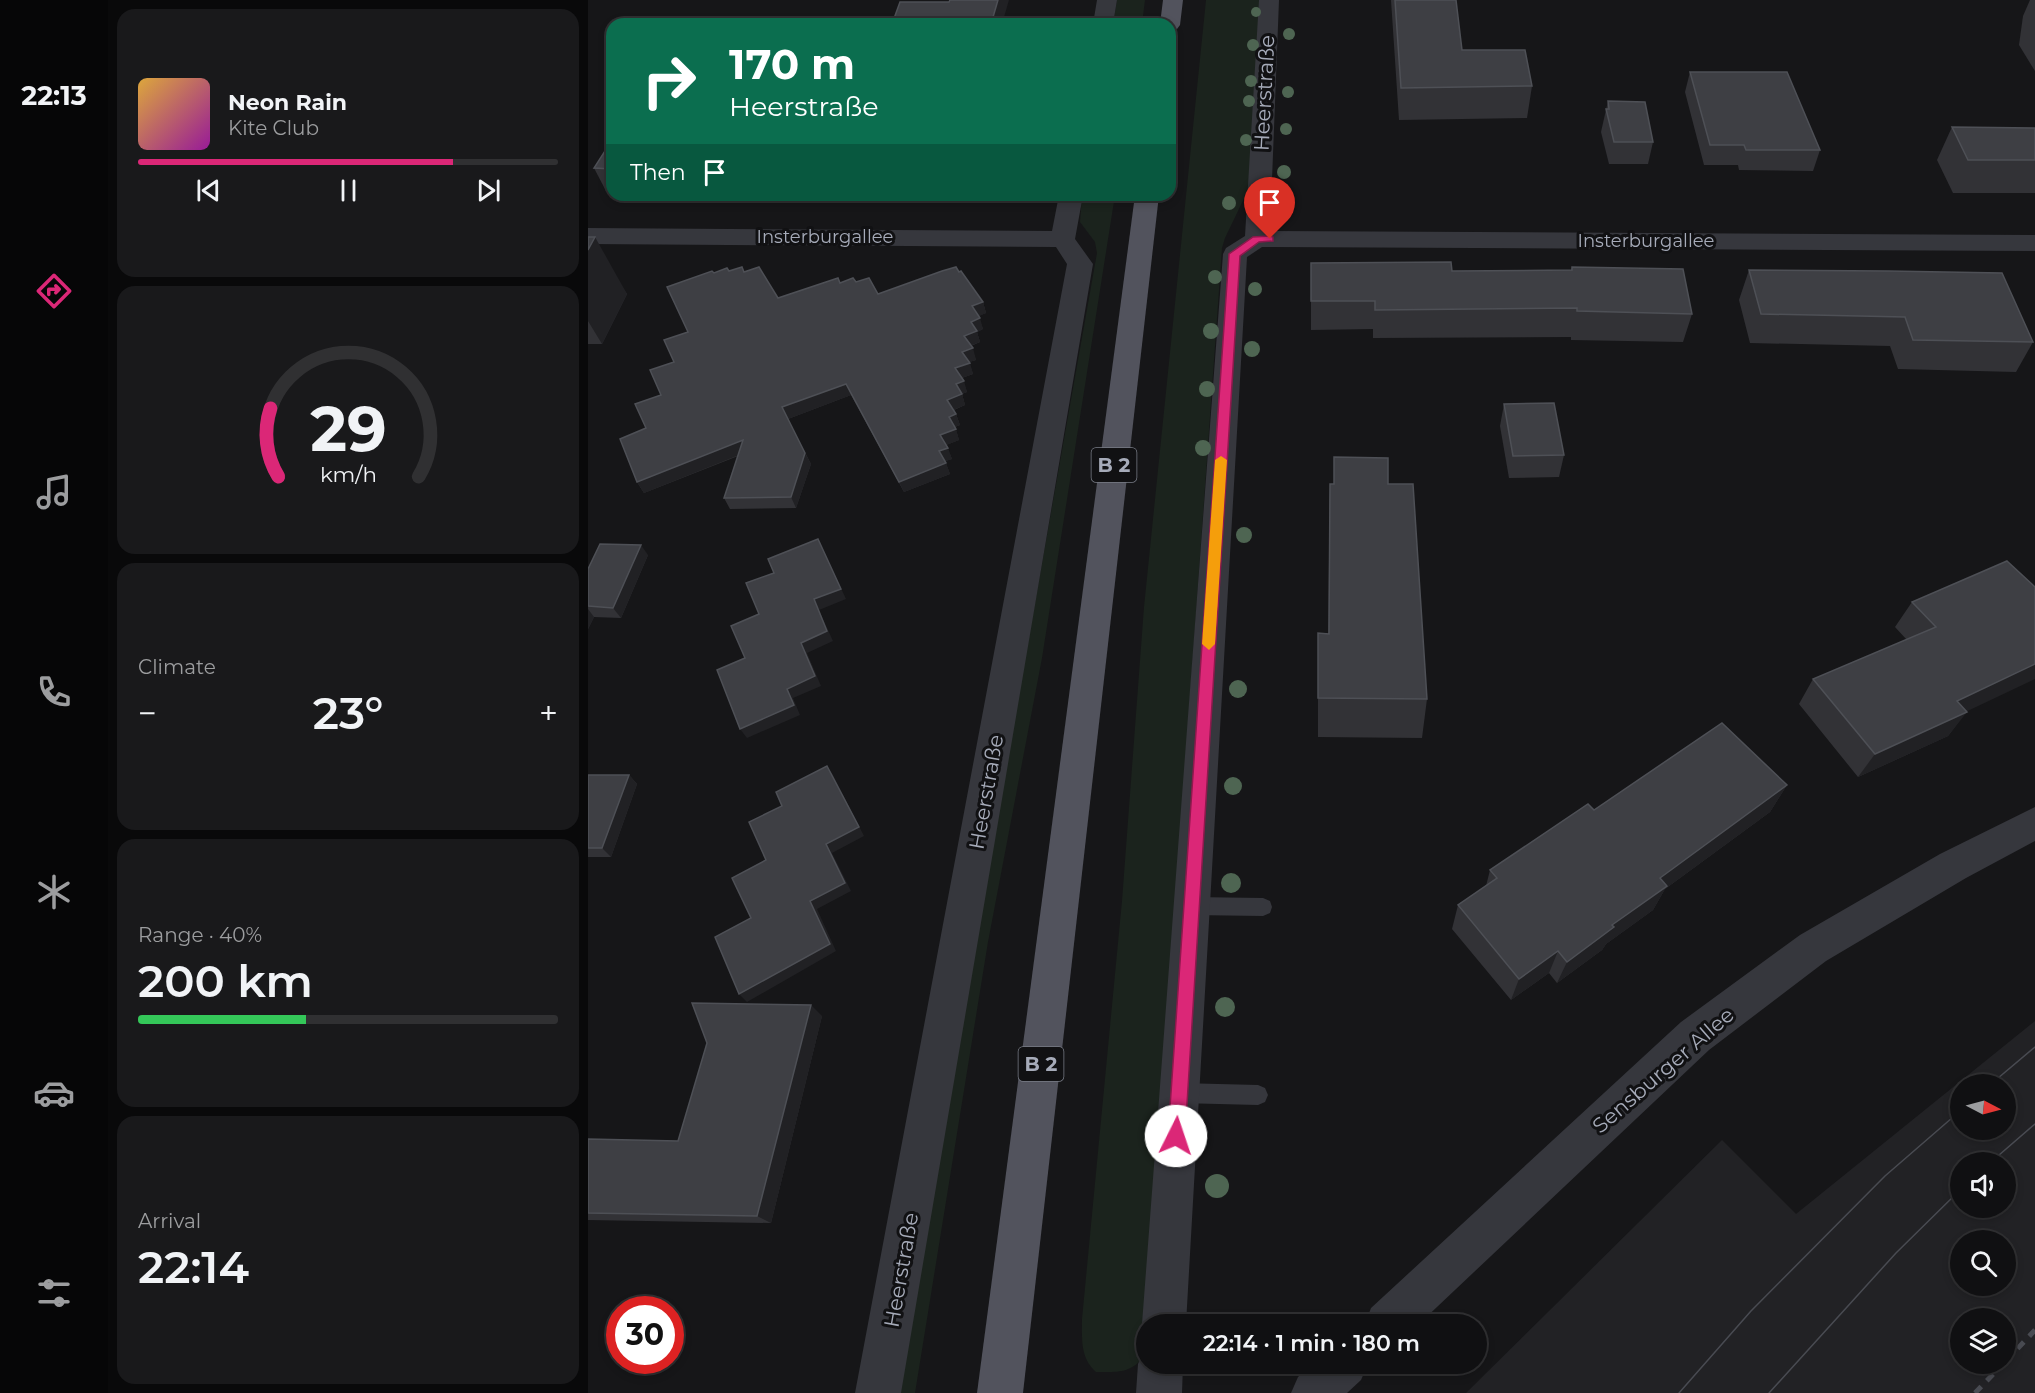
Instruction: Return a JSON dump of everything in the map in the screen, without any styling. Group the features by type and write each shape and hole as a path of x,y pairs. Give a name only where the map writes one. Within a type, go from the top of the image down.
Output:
{"main road":[{"path":"1171,18 1173,0"},
{"name":"B 2","path":"1000,1393 1146,201"}],"street":[{"path":"1104,18 1107,0"},
{"name":"Heerstraße","path":"1257,239 1269,0"},
{"path":"1063,239 1070,201"},
{"name":"Insterburgallee","path":"588,236 1063,239"},
{"name":"Heerstraße","path":"878,1393 1080,264 1063,239"},
{"path":"1165,1314 1235,254 1257,239"},
{"name":"Insterburgallee","path":"1257,239 2035,243"},
{"name":"Sensburger Allee","path":"1398,1314 1695,1036 1813,948 1953,866 2035,823"},
{"path":"1159,1393 1160,1374"},
{"path":"1314,1393 1334,1374"}],"lane":[{"path":"1191,906 1263,907"},
{"path":"1179,1093 1258,1095"}],"shaded area":[{"path":"1117,0 1145,0 1143,18 1114,18"},
{"path":"1206,0 1261,0 1249,188 1222,248 1146,1314 1136,1314 1136,1365 1116,1372 1096,1372 1087,1361 1085,1354 1082,1341 1082,1319 1122,901 1144,607"},
{"path":"1082,201 1114,201 1042,658 988,942 915,1393 895,1393 1097,253 1095,242 1080,222"},
{"path":"2035,1021 2035,1393 1466,1393 1722,1140 1796,1214 1950,1090 1950,1140 2016,1140 2016,1074 1969,1074"}],"building":[{"path":"950,0 998,0 993,18 894,18 900,2 949,2"},
{"path":"1395,0 1456,0 1462,50 1525,50 1532,86 1401,88"},
{"path":"1690,72 1787,72 1820,150 1746,150 1744,145 1710,145"},
{"path":"1608,101 1645,102 1653,142 1614,142 1606,109 1609,109"},
{"path":"1952,127 2035,128 2035,160 1968,160"},
{"path":"606,149 606,169 594,168"},
{"path":"588,237 595,237 588,250"},
{"path":"1451,262 1452,271 1572,270 1572,267 1683,269 1692,314 1577,311 1577,308 1375,310 1375,301 1311,301 1311,263"},
{"path":"742,267 744,272 759,267 778,298 838,278 840,283 853,278 856,282 869,278 878,294 956,267 959,272 961,271 983,302 972,306 980,318 971,322 977,331 964,336 973,348 962,352 970,363 955,368 964,381 956,384 962,394 947,400 956,414 949,417 956,429 940,435 948,448 939,451 946,463 899,482 846,384 782,407 805,453 791,497 724,498 743,440 637,482 620,439 646,428 635,404 661,395 650,370 674,362 664,340 688,332 667,287 712,271 714,273 727,268 729,271"},
{"path":"1749,270 2002,273 2033,342 1913,340 1905,317 1761,314"},
{"path":"1554,403 1564,455 1513,456 1504,404"},
{"path":"1334,457 1388,458 1388,484 1413,484 1427,699 1318,698 1318,633 1329,634 1330,484 1334,484"},
{"path":"818,539 841,589 814,599 827,631 801,643 815,676 787,689 794,705 740,729 717,670 745,658 731,626 759,614 746,583 774,573 768,559"},
{"path":"600,544 641,545 613,608 588,606 588,569"},
{"path":"2007,561 2035,587 2035,664 1957,701 1967,712 1875,754 1813,679 1936,627 1912,602"},
{"path":"1722,723 1787,785 1660,878 1667,886 1612,925 1614,927 1567,962 1558,951 1519,979 1458,905 1497,878 1490,870 1588,804 1594,810"},
{"path":"827,766 859,827 826,844 845,883 810,901 830,944 739,994 715,937 751,918 732,878 766,860 749,822 782,806 776,792"},
{"path":"588,775 629,775 602,848 588,848"},
{"path":"692,1003 811,1005 757,1216 588,1213 588,1139 678,1141 707,1043"}],"tram line":[{"path":"2003,1074 2035,1047"},
{"path":"1679,1393 1751,1311 1885,1176 1950,1120"},
{"path":"2003,1152 2035,1124"},
{"path":"1769,1393 1896,1253 1950,1200"}],"railway":[{"path":"2016,1350 2035,1330"},
{"path":"1975,1393 1993,1374"}],"slow traffic":[{"path":"1209,644 1221,460"}],"route":[{"path":"1176,1136 1235,254 1257,239 1270,239"}]}
